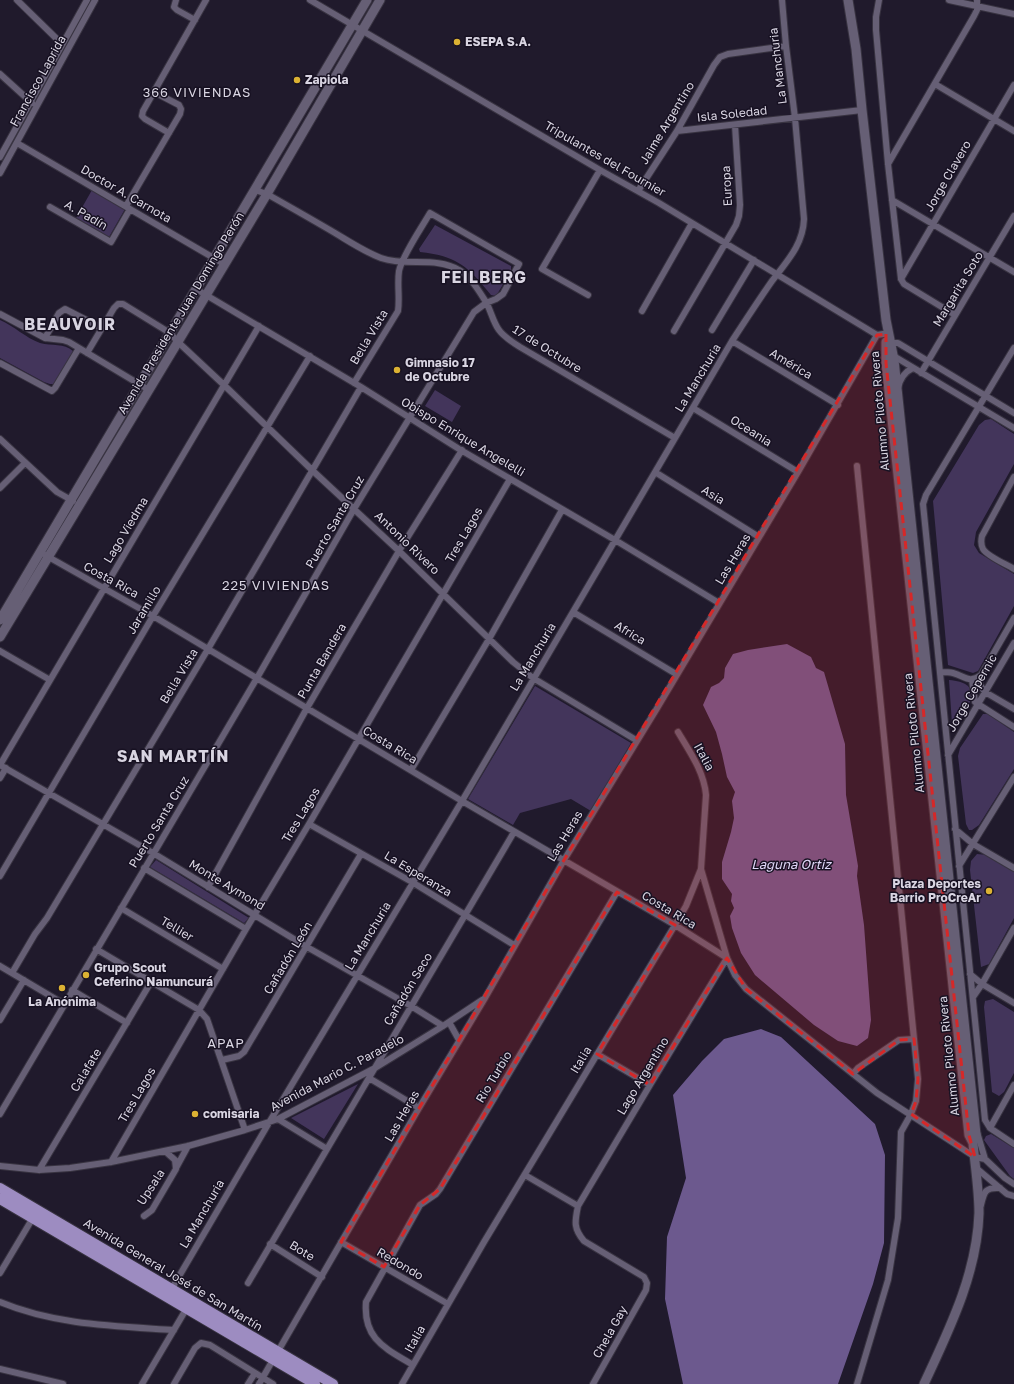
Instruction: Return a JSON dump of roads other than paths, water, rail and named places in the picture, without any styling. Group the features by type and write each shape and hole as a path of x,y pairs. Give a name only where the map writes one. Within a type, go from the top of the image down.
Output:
{"highway":[{"name":"Avenida General José de San Martín","path":"0,1188 35,1214 189,1305 217,1326 333,1384"},
{"name":"Avenida General José de San Martín","path":"0,1199 35,1214"},
{"name":"Avenida General José de San Martín","path":"276,1356 315,1384"}],"main road":[{"name":"Avenida Presidente Juan Domingo Perón","path":"0,620 368,0"},
{"name":"Avenida Presidente Juan Domingo Perón","path":"0,637 267,194 380,0"},
{"path":"843,0 852,24"},
{"path":"848,0 852,24"},
{"name":"Alumno Piloto Rivera","path":"852,24 886,320 886,338 897,394 976,1134 973,1143 979,1212 974,1252 962,1296 924,1384"},
{"name":"Alumno Piloto Rivera","path":"889,356 968,1128 969,1136 973,1143"}],"street":[{"path":"17,0 62,44"},
{"name":"Francisco Laprida","path":"0,157 86,0"},
{"name":"Francisco Laprida","path":"0,172 95,0"},
{"path":"176,0 174,7 195,20"},
{"path":"168,133 144,119 142,116 143,111 206,0"},
{"name":"Tripulantes del Fournier","path":"310,0 725,242 778,275 886,338 898,343 1014,413"},
{"name":"La Manchuria","path":"169,1293 412,882 462,801 732,341 778,275 800,240 804,229 804,219 782,0"},
{"path":"880,0 876,17 876,30 888,164 901,279 904,284 955,315"},
{"path":"949,0 977,3 1014,14"},
{"path":"888,164 974,16 977,3"},
{"name":"Jaime Argentino","path":"638,191 677,131 714,64 720,57 728,54 786,46"},
{"path":"0,74 30,102 37,106"},
{"path":"935,84 1014,131"},
{"name":"Jorge Clavero","path":"901,279 1014,85"},
{"path":"128,207 168,133 180,114 181,109 179,105 154,92"},
{"name":"Isla Soledad","path":"677,131 862,110"},
{"name":"Europa","path":"674,331 736,225 739,216 740,205 735,125"},
{"name":"Doctor A. Carnota","path":"17,143 224,264"},
{"path":"588,295 542,268 600,170"},
{"name":"17 de Octubre","path":"255,190 267,194 364,250 382,258 402,263 439,263 459,269 466,275 486,303 495,325 503,336 675,438"},
{"path":"892,200 1014,272"},
{"name":"A. Padín","path":"50,207 111,242 128,207"},
{"name":"Bella Vista","path":"354,383 398,311 398,281 402,263 430,213 519,264"},
{"name":"Margarita Soto","path":"921,373 1014,216"},
{"path":"642,311 692,223"},
{"path":"712,330 754,260"},
{"name":"Puerto Santa Cruz","path":"0,1114 257,678 354,509 474,312 486,303 503,294 519,264"},
{"name":"Obispo Enrique Angelelli","path":"196,289 362,387 462,450 719,603"},
{"path":"87,352 118,304 123,304 170,332"},
{"path":"45,338 59,313 65,309 102,328"},
{"path":"0,314 45,338 62,340 87,352 149,390"},
{"name":"Lago Viedma","path":"0,778 2,766 50,680 259,326"},
{"name":"Antonio Rivero","path":"170,332 178,342 399,551 513,662 533,678 636,740"},
{"name":"Las Heras","path":"261,1381 564,860 636,740 656,710 676,674 838,405 886,338"},
{"name":"América","path":"732,341 838,405"},
{"path":"0,363 52,391 79,348"},
{"path":"1014,348 926,495 923,504 985,1120 990,1128 1014,1144"},
{"name":"Jaramillo","path":"0,876 153,616 310,356"},
{"path":"889,356 913,368 1014,428"},
{"path":"897,394 903,375 908,370 913,368"},
{"name":"Bella Vista","path":"12,973 35,934 47,918 208,649 362,387"},
{"name":"Oceania","path":"693,408 798,472"},
{"path":"0,439 57,492 71,499 79,507"},
{"name":"Punta Bandera","path":"208,887 308,708 399,551 462,450"},
{"path":"0,488 25,463"},
{"path":"857,466 918,1079 916,1101 911,1114 900,1132 898,1218 888,1280 858,1384"},
{"name":"Asia","path":"655,472 759,536"},
{"path":"1014,477 982,536 981,542 982,548 987,553 1014,569"},
{"name":"Tres Lagos","path":"111,1162 246,928 359,739 510,479"},
{"path":"411,770 489,639 562,510"},
{"name":"Costa Rica","path":"40,553 153,616 514,832 675,925 727,958"},
{"name":"Africa","path":"573,612 676,674"},
{"name":"Jorge Cepernic","path":"940,672 954,673 972,680 979,677 1014,618"},
{"name":"Jorge Cepernic","path":"948,755 1014,643"},
{"path":"0,651 50,680"},
{"path":"979,677 980,685 985,692 1014,709"},
{"path":"972,680 975,702 1014,726"},
{"name":"Italia","path":"402,1384 448,1304 686,906 701,870 706,786 696,762 678,732"},
{"name":"Monte Aymond","path":"2,766 153,853 307,947 411,1006 443,1026"},
{"path":"959,866 1014,777"},
{"name":"La Esperanza","path":"309,824 412,882 514,945"},
{"path":"956,829 973,844 1014,868"},
{"name":"Cañadón Seco","path":"248,1283 514,832"},
{"name":"Cañadón León","path":"222,1060 239,1056 244,1052 361,854"},
{"path":"144,868 246,928"},
{"path":"701,870 727,958 735,975 746,989 877,1093 974,1157 985,1159"},
{"name":"Rio Turbio","path":"413,1365 380,1344 368,1327 365,1310 366,1302 384,1267 420,1205 436,1194 440,1189 617,892"},
{"name":"Tellier","path":"121,908 223,969"},
{"path":"973,997 1014,928"},
{"path":"96,950 199,1010 207,1019 245,1130"},
{"name":"Lago Argentino","path":"578,1206 727,958"},
{"path":"0,966 64,1004"},
{"path":"970,974 982,984 1014,1003"},
{"path":"0,1020 24,980"},
{"name":"Calafate","path":"39,1170 151,982"},
{"path":"72,990 127,1023"},
{"name":"Avenida Mario C. Paradelo","path":"0,1166 39,1170 70,1168 111,1162 188,1146 245,1130 278,1118 375,1068 485,998"},
{"path":"449,1022 459,1040"},
{"path":"853,1074 858,1068 899,1040 914,1039"},
{"path":"597,1054 650,1085"},
{"path":"369,1078 419,1108"},
{"path":"990,1128 1014,1085"},
{"path":"278,1118 327,1149"},
{"path":"974,1122 985,1159 1005,1178 1014,1184"},
{"name":"Upsala","path":"144,1216 152,1210 188,1146"},
{"name":"Upsala","path":"165,1151 175,1160 176,1168"},
{"path":"975,1167 1007,1194 1014,1196"},
{"path":"525,1175 578,1206"},
{"path":"979,1212 984,1193 993,1187 1000,1188"},
{"name":"Chela Gay","path":"578,1206 575,1220 576,1226 578,1234 584,1241 644,1277 647,1283 646,1290 593,1384"},
{"path":"0,1273 35,1214"},
{"name":"Redondo","path":"341,1242 448,1304"},
{"name":"Bote","path":"270,1244 322,1277"},
{"path":"0,1302 65,1321 92,1325 174,1330"},
{"path":"142,1384 189,1305"},
{"path":"174,1384 195,1348 200,1343 210,1345 255,1373 261,1381 273,1384"},
{"path":"0,1369 63,1384"},
{"path":"248,1384 255,1373"}],"water":[{"name":"Laguna Ortiz","path":"787,644 811,657 816,668 824,672 845,744 846,795 858,866 857,876 864,925 871,1020 868,1038 857,1046 838,1041 814,1025 755,975 741,953 732,928 730,916 734,908 731,901 732,894 722,879 722,862 734,818 732,801 735,792 727,777 716,732 703,705 711,687 719,683 724,678 725,668 733,654 748,650"},
{"path":"761,1029 781,1037 875,1124 885,1155 884,1243 873,1284 838,1384 683,1384 665,1299 667,1237 686,1178 673,1095 702,1061 724,1039"}],"place":[{"name":"ESEPA S.A.","path":"457,42"},
{"name":"Zapiola","path":"297,80"},
{"name":"Gimnasio 17 de Octubre","path":"397,370"},
{"name":"Plaza Deportes Barrio ProCreAr","path":"989,891"},
{"name":"Grupo Scout Ceferino Namuncurá","path":"86,975"},
{"name":"La Anónima","path":"62,988"},
{"name":"comisaria","path":"195,1114"}],"district":[{"name":"366 VIVIENDAS","path":"197,92"},
{"name":"FEILBERG","path":"484,277"},
{"name":"BEAUVOIR","path":"70,324"},
{"name":"225 VIVIENDAS","path":"276,585"},
{"name":"SAN MARTÍN","path":"173,756"},
{"name":"APAP","path":"226,1043"}]}
